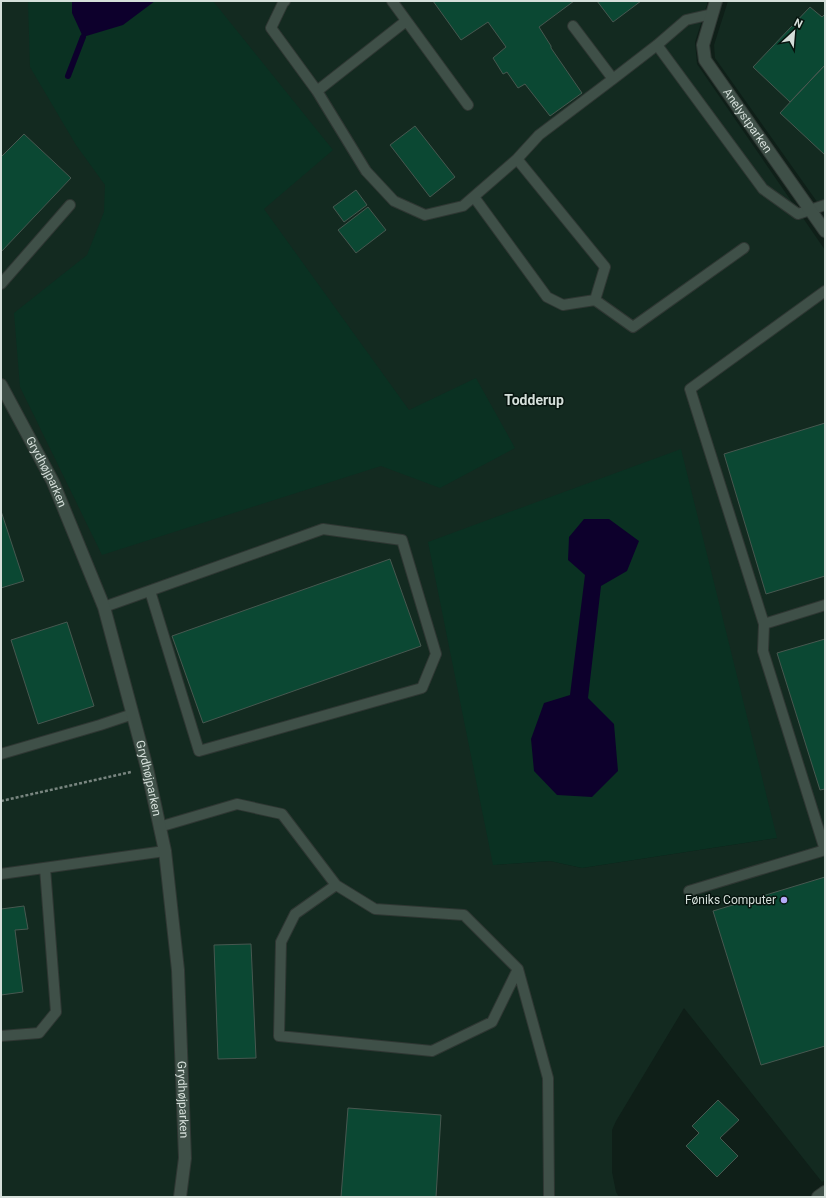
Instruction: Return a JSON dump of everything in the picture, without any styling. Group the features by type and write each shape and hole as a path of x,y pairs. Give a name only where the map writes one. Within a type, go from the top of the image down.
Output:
{"street":[{"name":"Anelystparken","path":"716,1 703,45 705,60 825,231"},
{"name":"Grydhøjparken","path":"1,385 53,482 104,607 147,768 165,851 178,970 185,1158 180,1197"},
{"path":"818,1197 825,1192"}],"lane":[{"path":"285,1 271,28 317,91 366,171 394,201 425,215 463,206 517,159 539,135 657,45 686,20 712,14"},
{"path":"392,1 468,105"},
{"path":"317,91 406,21"},
{"path":"573,26 613,79"},
{"path":"657,45 763,189 798,214 825,205"},
{"path":"517,159 605,267 595,300"},
{"path":"474,197 547,297 564,305 595,300 633,327 744,248"},
{"path":"1,284 70,205"},
{"path":"689,891 825,850 763,651 764,624 690,389 825,291"},
{"path":"104,607 323,529 402,540 436,654 422,688 199,751 150,591"},
{"path":"764,624 825,605"},
{"path":"1,754 133,714"},
{"path":"159,827 237,804 282,814 336,885 375,909 464,915 518,969 548,1078 549,1197"},
{"path":"1,874 165,851"},
{"path":"1,1036 39,1033 56,1012 45,868"},
{"path":"336,885 295,914 281,942 279,1036 432,1051 492,1022 518,969"}],"path":[{"path":"1,801 147,768"}],"shaded area":[{"path":"1,1 708,1 695,42 697,64 825,250 825,1180 822,1182 684,1008 612,1130 612,1172 616,1192 619,1197 1,1197","holes":["777,838 582,868 550,861 493,865"]},
{"path":"28,1 213,1 333,150 264,209 409,410 476,378 515,448 440,488 381,466 102,555 20,387 14,313 87,255 104,212 105,185 76,145 30,67"},
{"path":"72,1 155,1 123,25 83,37 72,13"},
{"path":"728,1 825,1 825,213 715,58 714,45"},
{"path":"681,449 777,838 582,868 550,861 493,865 428,542"},
{"path":"584,519 609,519 639,541 627,571 601,586 588,698 614,724 618,771 592,797 557,795 534,771 531,739 544,703 570,695 585,575 568,560 569,537"}],"building":[{"path":"433,1 574,1 539,27 551,48 582,93 550,116 525,84 518,88 507,72 503,74 493,58 506,47 488,22 461,40"},
{"path":"597,1 641,1 613,22"},
{"path":"810,7 822,17 825,14 825,65 790,102 753,67"},
{"path":"825,65 825,155 780,113"},
{"path":"415,126 455,177 430,197 390,145"},
{"path":"24,134 71,178 1,252 1,157"},
{"path":"356,190 367,205 344,222 333,207"},
{"path":"368,207 386,230 356,253 338,230"},
{"path":"825,423 825,576 766,594 724,454"},
{"path":"1,511 24,581 1,588"},
{"path":"390,559 421,646 203,723 172,636"},
{"path":"67,622 94,706 38,724 11,640"},
{"path":"825,639 825,789 820,790 777,653"},
{"path":"825,877 825,1046 761,1065 713,911"},
{"path":"24,906 28,929 15,930 23,992 1,995 1,909"},
{"path":"251,944 256,1058 218,1059 214,945"},
{"path":"718,1100 739,1120 720,1138 738,1156 717,1177 686,1146 699,1133 692,1126"},
{"path":"348,1108 441,1115 436,1197 341,1197"}],"waterway":[{"path":"68,76 83,37"}],"place":[{"name":"Føniks Computer","path":"784,900"}],"district":[{"name":"Todderup","path":"534,400"}]}
